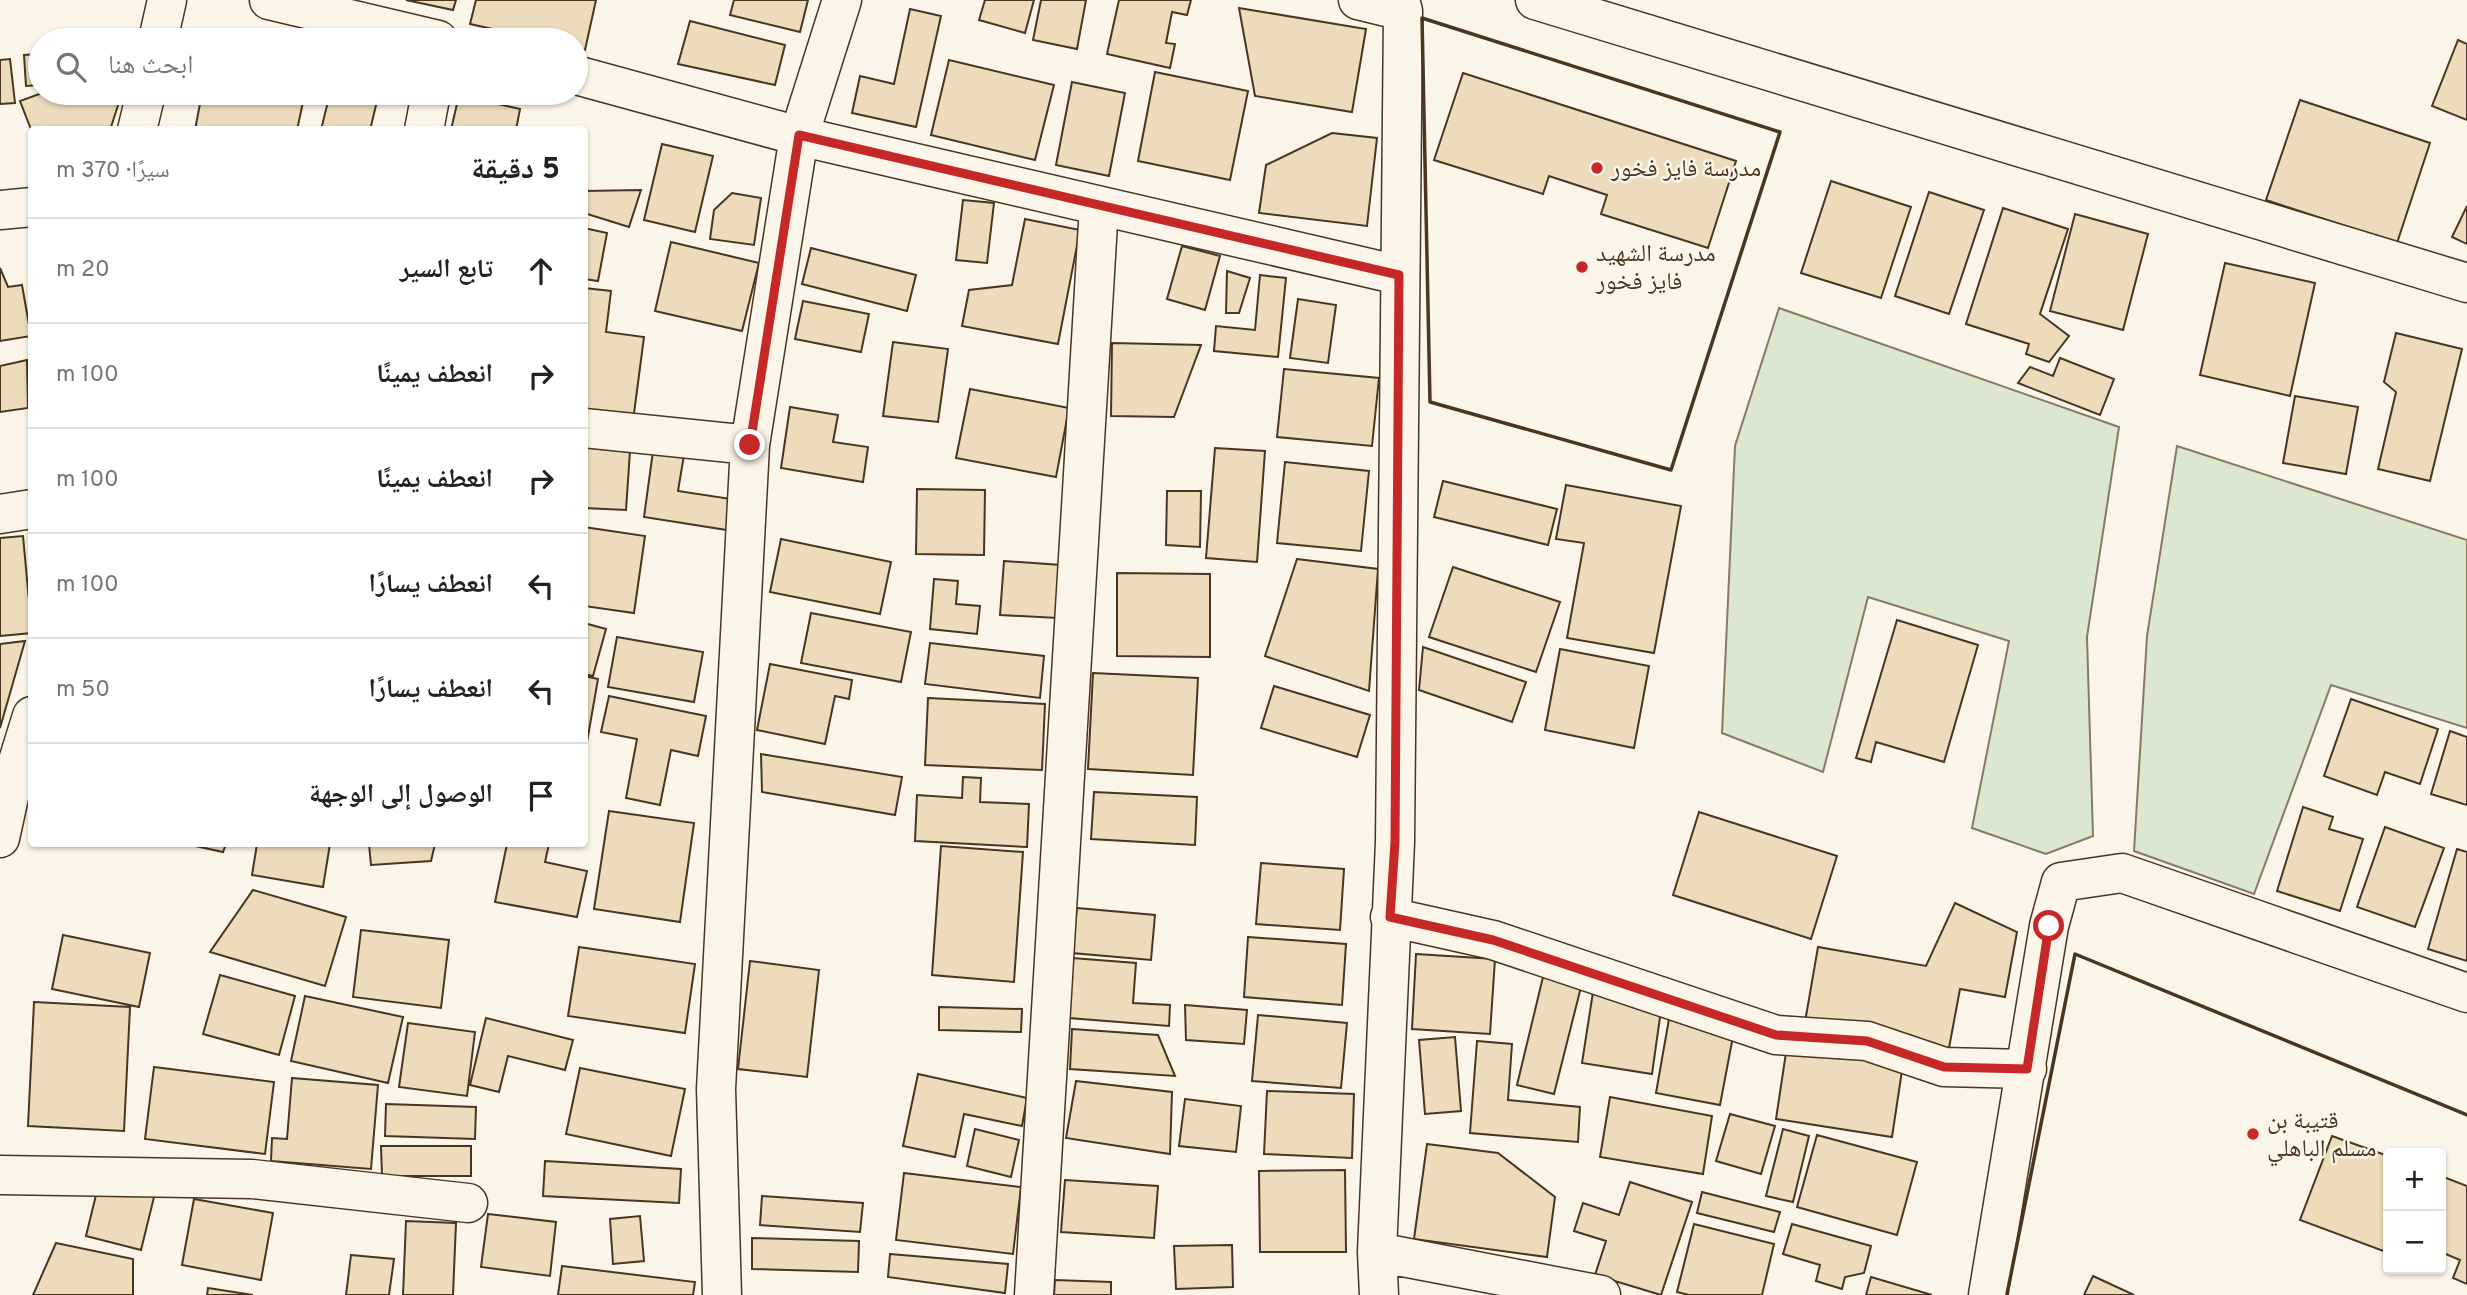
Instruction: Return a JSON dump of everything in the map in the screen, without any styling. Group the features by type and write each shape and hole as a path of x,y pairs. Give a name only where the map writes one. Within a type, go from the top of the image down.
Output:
{"street":[{"path":"161,28 167,0"},
{"path":"269,0 387,28"},
{"path":"722,1295 716,1089 750,445 799,135 842,0"},
{"path":"1357,0 1401,5 1395,842 1377,1252 1379,1295"},
{"path":"1535,0 2467,283"},
{"path":"588,78 799,135 1399,275"},
{"path":"138,126 143,105"},
{"path":"425,126 429,105"},
{"path":"1034,1295 1099,206"},
{"path":"0,211 28,208"},
{"path":"588,428 750,445"},
{"path":"0,514 28,510"},
{"path":"0,838 7,775 28,725"},
{"path":"1988,1295 2049,926 2062,882 2122,873 2467,993"},
{"path":"1390,917 1493,940 1776,1035 1867,1041 1944,1067 2027,1069"},
{"path":"0,1175 252,1180 468,1203"},
{"path":"1377,1252 1601,1295"}],"green space":[{"path":"1779,308 2119,427 2087,637 2093,836 2046,854 1972,828 2009,641 1868,597 1823,772 1722,733 1735,446"},
{"path":"2177,446 2467,540 2467,728 2331,685 2254,894 2134,851 2147,636"}],"building":[{"path":"406,0 456,0 453,10"},
{"path":"476,0 596,0 588,36 588,28 488,28 470,24"},
{"path":"734,0 808,0 800,32 730,15"},
{"path":"985,0 1034,0 1025,33 979,20"},
{"path":"1041,0 1086,0 1077,49 1033,40"},
{"path":"1119,0 1191,0 1187,15 1172,12 1166,43 1175,44 1170,68 1107,54"},
{"path":"1239,8 1366,29 1352,112 1255,96"},
{"path":"910,9 941,16 916,127 852,113 860,76 894,84"},
{"path":"690,21 785,45 775,85 678,64"},
{"path":"2458,40 2467,44 2467,120 2432,106"},
{"path":"24,55 28,55 28,86 26,86"},
{"path":"10,59 15,103 0,104 0,60"},
{"path":"949,60 1054,85 1035,160 931,135"},
{"path":"1155,72 1248,91 1230,180 1138,161"},
{"name":"مدرسة فايز فخور","path":"1463,73 1736,161 1708,248 1601,214 1607,195 1549,176 1543,194 1434,160"},
{"path":"1072,82 1125,93 1109,176 1056,165"},
{"path":"28,98 28,105 118,105 111,126 30,126 20,101"},
{"path":"2300,100 2430,143 2397,243 2266,200"},
{"path":"200,105 302,105 298,126 196,126"},
{"path":"327,105 376,105 371,126 322,126"},
{"path":"457,105 503,105 520,109 517,126 452,126"},
{"path":"1332,133 1377,138 1367,226 1259,213 1266,165"},
{"path":"662,144 713,156 695,232 644,220"},
{"path":"1831,181 1911,207 1881,298 1801,273"},
{"path":"641,190 629,227 588,214 588,191"},
{"path":"1929,192 1984,210 1949,314 1895,296"},
{"path":"732,193 761,198 754,245 710,239 714,210"},
{"path":"963,200 994,203 987,263 956,260"},
{"path":"2467,206 2467,244 2452,237"},
{"path":"2003,208 2068,229 2040,314 2069,336 2049,362 2026,354 2029,344 1966,324"},
{"path":"2075,214 2148,234 2123,330 2050,311"},
{"path":"1025,219 1080,230 1058,344 962,326 969,290 1012,285"},
{"path":"588,229 607,233 598,281 588,280"},
{"path":"671,242 759,263 742,331 655,311"},
{"path":"1182,246 1220,256 1205,310 1167,299"},
{"path":"811,248 916,275 907,311 802,284"},
{"path":"2225,263 2315,283 2290,396 2200,375"},
{"path":"0,268 8,287 22,285 28,336 0,341"},
{"path":"1227,271 1250,278 1239,313 1226,313"},
{"path":"1260,275 1286,278 1278,357 1214,351 1216,326 1255,330"},
{"path":"588,288 611,291 606,332 644,337 633,421 588,415"},
{"path":"1298,299 1336,305 1328,363 1290,358"},
{"path":"803,301 869,314 861,352 795,339"},
{"path":"2396,333 2462,349 2430,481 2378,469 2396,392 2384,382"},
{"path":"893,342 948,349 938,422 883,416"},
{"path":"1112,343 1201,345 1174,417 1111,416"},
{"path":"2060,358 2114,379 2100,415 2018,383 2030,367 2053,376"},
{"path":"27,360 28,408 0,412 0,366"},
{"path":"1284,369 1379,378 1372,446 1277,437"},
{"path":"970,389 1069,408 1056,477 956,458"},
{"path":"2295,396 2358,407 2346,474 2283,463"},
{"path":"790,407 838,415 833,442 868,447 863,482 781,468"},
{"path":"588,447 630,451 626,510 588,508"},
{"path":"1215,448 1265,451 1257,562 1206,558"},
{"path":"653,451 684,455 678,491 731,499 727,530 644,517"},
{"path":"1285,462 1369,471 1361,551 1277,543"},
{"path":"1443,481 1557,509 1548,545 1434,517"},
{"path":"1566,485 1681,506 1654,653 1567,638 1584,543 1556,539"},
{"path":"917,489 985,490 984,555 916,554"},
{"path":"1167,491 1201,491 1200,547 1166,545"},
{"path":"588,528 645,536 634,613 588,607"},
{"path":"23,536 28,590 28,633 0,636 0,538"},
{"path":"781,539 891,562 880,614 770,592"},
{"path":"1297,559 1378,569 1369,691 1265,656"},
{"path":"1004,561 1061,565 1058,618 1000,615"},
{"path":"1453,567 1560,602 1536,672 1429,637"},
{"path":"1117,573 1210,574 1210,657 1117,656"},
{"path":"934,579 958,581 956,604 980,606 977,634 930,629"},
{"path":"811,613 911,632 901,682 801,663"},
{"path":"1897,620 1978,645 1944,762 1876,742 1871,762 1856,758"},
{"path":"588,624 606,629 593,676 588,675"},
{"path":"617,637 703,652 694,702 608,687"},
{"path":"25,641 0,728 0,644"},
{"path":"930,643 1044,656 1040,698 925,684"},
{"path":"1423,647 1526,682 1512,722 1419,690"},
{"path":"1560,649 1649,666 1634,748 1545,730"},
{"path":"770,664 852,680 849,699 835,696 825,744 757,730"},
{"path":"1093,673 1198,678 1193,775 1088,769"},
{"path":"588,677 598,679 588,736"},
{"path":"1274,686 1370,715 1357,757 1261,728"},
{"path":"609,696 706,716 698,756 671,750 660,805 626,798 637,739 601,732"},
{"path":"928,698 1045,704 1042,770 925,765"},
{"path":"2351,699 2438,729 2420,784 2385,772 2377,795 2324,776"},
{"path":"2450,731 2467,737 2467,805 2431,794"},
{"path":"761,754 902,777 895,815 762,792"},
{"path":"963,777 981,778 980,802 1029,804 1027,847 915,841 917,795 962,798"},
{"path":"1094,792 1197,797 1195,845 1091,839"},
{"path":"2303,807 2333,817 2329,829 2363,839 2340,911 2277,891"},
{"path":"609,811 694,823 680,922 594,909"},
{"path":"1699,812 1837,856 1811,939 1673,895"},
{"path":"2385,827 2444,848 2415,927 2357,907"},
{"path":"941,846 1023,852 1014,982 932,975"},
{"path":"200,847 225,847 223,852"},
{"path":"257,847 330,847 323,887 252,875"},
{"path":"369,847 434,847 431,861 371,865"},
{"path":"506,847 548,847 545,862 587,871 577,917 495,902"},
{"path":"2457,849 2467,852 2467,961 2428,949"},
{"path":"1261,863 1344,869 1340,930 1256,924"},
{"path":"253,890 346,917 325,986 210,952"},
{"path":"1955,903 2017,932 2005,997 1960,989 1949,1048 1805,1022 1818,947 1926,966"},
{"path":"1077,908 1155,915 1151,960 1072,953"},
{"path":"361,930 449,940 441,1008 353,997"},
{"path":"63,935 150,953 139,1007 52,989"},
{"path":"1248,937 1346,944 1342,1005 1244,997"},
{"path":"579,947 695,964 685,1033 568,1016"},
{"path":"1416,954 1495,959 1490,1034 1412,1029"},
{"path":"1072,958 1136,963 1133,1003 1170,1005 1169,1026 1069,1018"},
{"path":"750,961 819,970 807,1077 738,1069"},
{"path":"220,975 295,996 279,1055 203,1034"},
{"path":"1543,977 1581,987 1554,1094 1517,1085"},
{"path":"1593,992 1662,1003 1652,1074 1582,1063"},
{"path":"305,996 403,1017 388,1083 291,1061"},
{"path":"34,1002 130,1007 124,1131 28,1126"},
{"path":"1185,1005 1247,1010 1244,1044 1186,1040"},
{"path":"939,1007 1022,1009 1021,1032 939,1030"},
{"path":"1258,1015 1347,1023 1341,1088 1252,1081"},
{"path":"486,1018 573,1040 565,1070 508,1056 499,1092 470,1085"},
{"path":"1669,1019 1734,1031 1720,1105 1656,1093"},
{"path":"408,1023 475,1032 467,1096 399,1087"},
{"path":"1072,1029 1158,1035 1175,1076 1070,1069"},
{"path":"1455,1037 1461,1111 1425,1114 1419,1040"},
{"path":"1477,1041 1512,1044 1508,1100 1580,1107 1578,1142 1470,1133"},
{"path":"1787,1046 1903,1064 1892,1137 1776,1119"},
{"path":"154,1067 274,1082 265,1154 145,1139"},
{"path":"580,1068 685,1089 671,1156 566,1134"},
{"path":"918,1074 1027,1098 1022,1126 964,1114 955,1157 903,1146"},
{"path":"292,1078 378,1085 371,1169 271,1161 272,1138 287,1139"},
{"path":"1076,1081 1172,1092 1170,1154 1066,1138"},
{"path":"1267,1091 1354,1094 1352,1158 1264,1154"},
{"path":"1610,1097 1712,1116 1703,1174 1600,1157"},
{"path":"1185,1099 1241,1106 1236,1152 1179,1146"},
{"path":"386,1104 476,1107 475,1139 385,1136"},
{"path":"1730,1114 1775,1126 1761,1174 1716,1161"},
{"path":"975,1129 1019,1140 1011,1177 967,1166"},
{"path":"1783,1129 1809,1136 1793,1202 1766,1196"},
{"path":"1817,1135 1917,1162 1897,1235 1797,1207"},
{"name":"قتيبة بن مسلم الباهلي","path":"2332,1136 2383,1154 2383,1251 2300,1220"},
{"path":"1427,1144 1498,1153 1555,1197 1547,1257 1414,1239"},
{"path":"381,1146 471,1146 471,1176 382,1176"},
{"path":"545,1161 681,1169 679,1203 543,1196"},
{"path":"1345,1170 1346,1252 1260,1252 1259,1171"},
{"path":"904,1173 1021,1187 1013,1254 896,1240"},
{"name":"قتيبة بن مسلم الباهلي","path":"2446,1178 2467,1186 2467,1284 2453,1278 2460,1260 2446,1254"},
{"path":"1065,1180 1158,1186 1154,1238 1061,1232"},
{"path":"1630,1182 1692,1202 1661,1295 1595,1275 1606,1241 1574,1231 1583,1203 1619,1215"},
{"path":"1702,1192 1780,1212 1774,1232 1697,1213"},
{"path":"155,1193 141,1250 86,1236 96,1195"},
{"path":"762,1196 863,1203 860,1232 760,1225"},
{"path":"194,1199 273,1213 261,1280 182,1265"},
{"path":"488,1214 556,1222 550,1276 481,1267"},
{"path":"640,1216 644,1261 613,1264 610,1219"},
{"path":"406,1221 456,1223 453,1295 403,1295"},
{"path":"1694,1224 1774,1244 1762,1295 1689,1295 1677,1292"},
{"path":"1792,1224 1871,1246 1864,1273 1845,1277 1842,1289 1816,1281 1820,1265 1783,1254"},
{"path":"752,1238 859,1241 858,1272 752,1269"},
{"path":"56,1243 133,1259 133,1295 33,1295"},
{"path":"1232,1245 1233,1287 1176,1289 1174,1246"},
{"path":"890,1254 1008,1264 1005,1293 888,1277"},
{"path":"351,1255 394,1259 389,1295 346,1295"},
{"path":"562,1266 695,1282 693,1295 558,1295"},
{"path":"2093,1276 2134,1295 2084,1295"},
{"path":"1871,1277 1932,1295 1866,1295"},
{"path":"1055,1280 1111,1282 1111,1295 1054,1295"},
{"path":"208,1288 253,1295 207,1295"}],"wall":[{"path":"1422,18 1780,132 1671,470 1430,402 1422,18"},
{"path":"2007,1294 2075,954 2467,1115"}],"place":[{"name":"مدرسة فايز فخور","path":"1597,168"},
{"name":"مدرسة الشهيد فايز فخور","path":"1582,267"},
{"name":"قتيبة بن مسلم الباهلي","path":"2253,1134"}],"route":[{"path":"750,445 799,135 1399,275 1395,842 1390,917 1493,940 1776,1035 1867,1041 1944,1067 2027,1069 2049,926"}]}
